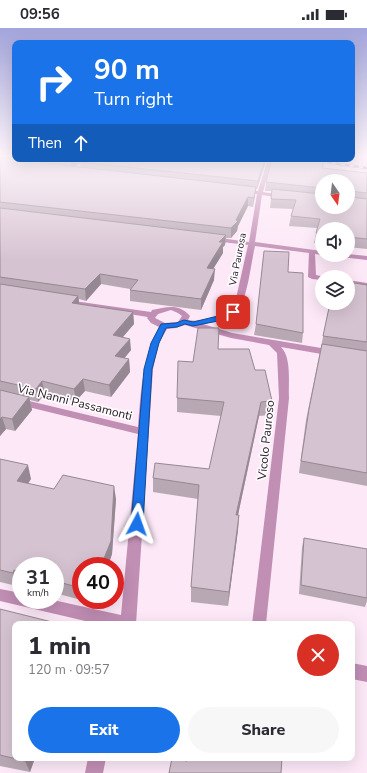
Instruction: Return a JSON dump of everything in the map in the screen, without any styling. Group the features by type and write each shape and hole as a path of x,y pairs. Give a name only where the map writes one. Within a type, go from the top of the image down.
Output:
{"street":[{"path":"244,191 290,196"},
{"name":"Via Paurosa","path":"164,326 220,318 233,312 239,303 252,243 260,193"},
{"path":"203,238 315,252"},
{"path":"312,251 312,277 315,277"},
{"path":"355,257 367,258"},
{"path":"355,283 367,285"},
{"path":"62,301 152,315 165,309 176,309 184,313 188,323 231,335 345,355"},
{"path":"129,621 148,369 155,343 164,326 153,322 151,318 152,315"},
{"name":"Vicolo Pauroso","path":"259,621 284,398 281,352 272,343"},
{"name":"Via Nanni Passamonti","path":"0,397 143,432"},
{"path":"0,595 12,598"},
{"path":"62,609 116,621"},
{"path":"355,672 367,674"},
{"path":"94,773 96,761"}],"building":[{"path":"0,191 255,191 254,198 248,197 236,220 238,221 231,228 0,202"},
{"path":"272,191 315,193 315,214 355,214 355,198 367,199 367,239 355,238 355,222 319,222 320,219 291,216 296,200 271,199"},
{"path":"355,191 367,191 367,193 355,192"},
{"path":"0,208 226,235 219,242 223,242 207,268 215,269 201,299 130,290 138,280 100,274 85,289 0,277"},
{"path":"264,251 289,252 288,272 303,273 303,333 256,324"},
{"path":"355,283 367,285 367,342 323,336 329,310 355,310"},
{"path":"0,284 78,296 72,303 133,312 113,335 130,339 115,356 129,359 109,385 83,379 74,389 42,381 36,389 0,381"},
{"path":"198,328 219,328 218,349 249,349 255,370 265,370 272,401 261,402 236,515 239,515 229,592 191,587 199,485 153,478 155,463 209,469 224,402 177,398 178,361 193,362"},
{"path":"322,344 367,351 367,473 301,461 309,409"},
{"path":"0,390 29,397 12,419 2,417 0,419"},
{"path":"0,459 28,465 17,481 54,489 63,475 114,486 111,541 105,557 72,557 72,586 64,583 64,557 12,557 12,573 0,570"},
{"path":"304,538 367,549 367,598 301,585"},
{"path":"0,609 48,621 12,621 12,758 0,755"},
{"path":"171,761 282,761 281,773 169,773"}],"route":[{"path":"137,524 148,369 155,343 164,326 173,326 184,322 193,324 220,318 233,312"}]}
